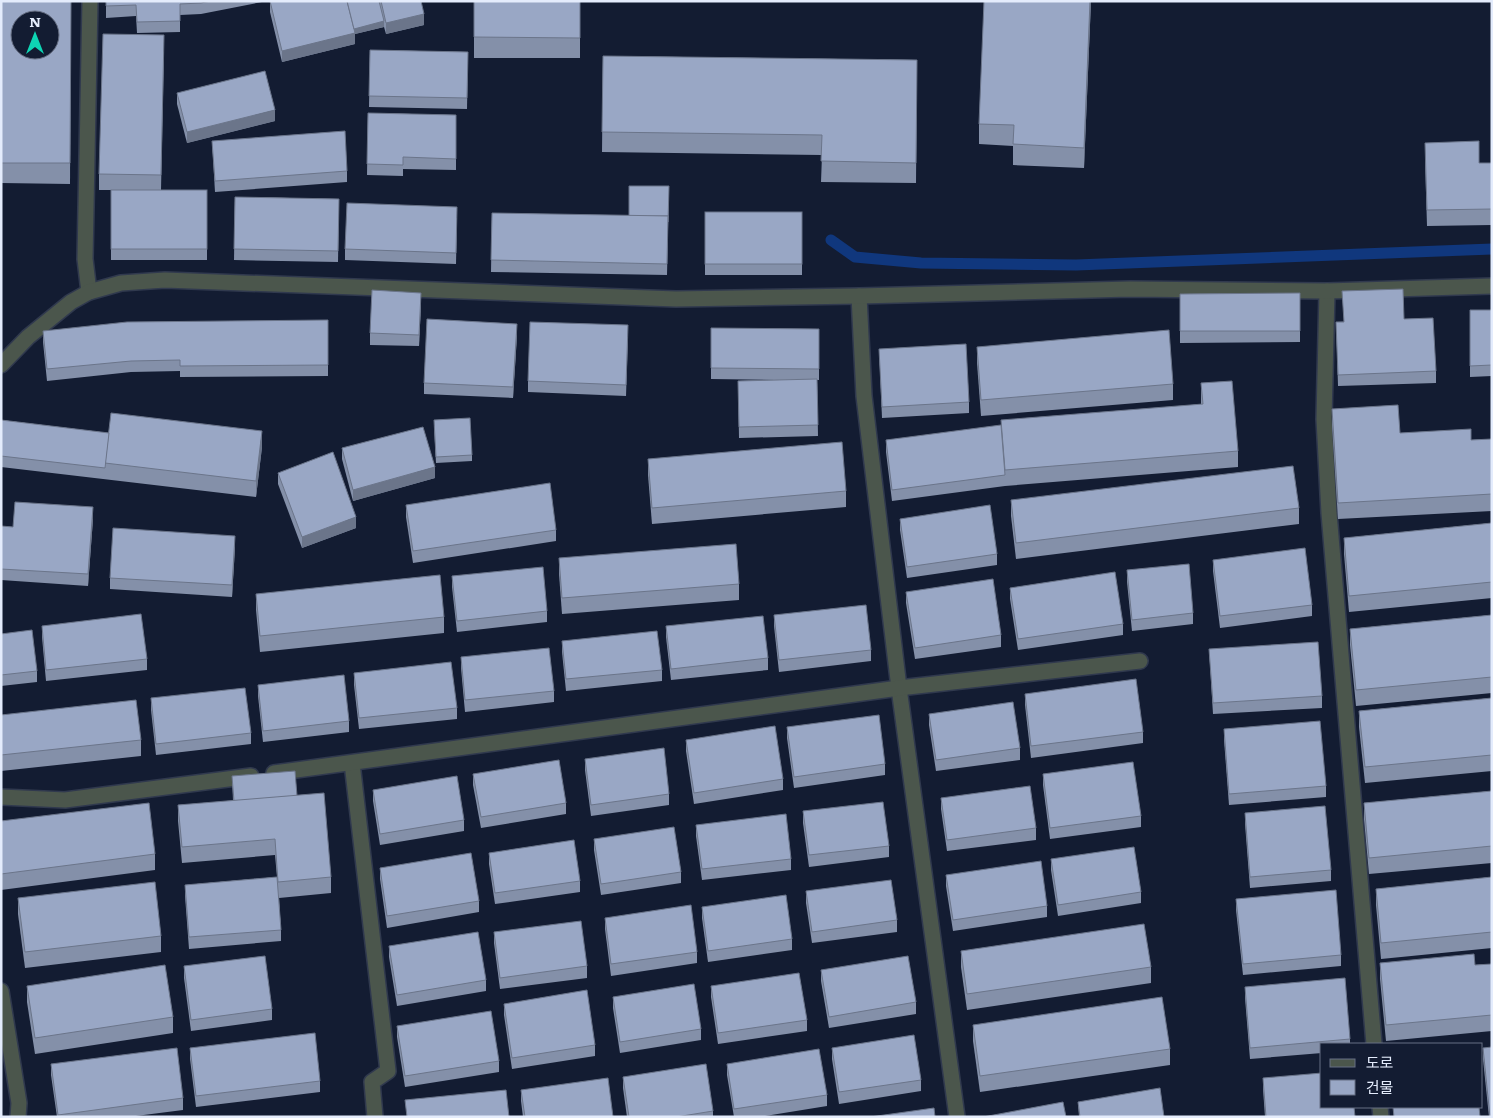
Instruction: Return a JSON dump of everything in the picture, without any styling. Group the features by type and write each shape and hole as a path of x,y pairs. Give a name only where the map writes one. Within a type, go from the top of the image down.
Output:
{"street":[{"path":"89,292 85,259 90,1"},
{"path":"1,365 28,337 71,302 89,292 121,283 164,280 676,298 859,296 1130,289 1327,291 1492,286"},
{"path":"1327,291 1324,419 1329,513 1374,1043"},
{"path":"859,296 864,396 899,688 957,1117"},
{"path":"1,797 65,800 352,764 899,688 1140,661"},
{"path":"352,764 388,1071 372,1082 375,1117"},
{"path":"1,991 19,1103 18,1117"}],"building":[{"path":"1,1 71,1 70,163 1,163"},
{"path":"106,1 211,1 180,4 180,21 137,22 136,5 106,6"},
{"path":"270,1 347,1 355,33 282,51"},
{"path":"347,1 379,1 384,21 354,29"},
{"path":"381,1 421,1 424,14 386,23"},
{"path":"474,1 580,1 580,38 474,37"},
{"path":"984,1 1090,1 1084,148 1013,144 1014,125 979,124"},
{"path":"103,34 164,35 161,175 99,174"},
{"path":"370,50 468,52 467,98 369,96"},
{"path":"603,56 917,60 916,163 821,161 822,135 602,132"},
{"path":"265,71 275,110 187,132 177,93"},
{"path":"368,113 456,115 456,159 403,157 403,165 367,164"},
{"path":"345,131 347,171 215,181 212,141"},
{"path":"1479,141 1479,163 1492,163 1492,209 1427,210 1425,143"},
{"path":"629,186 669,186 668,222 668,216 629,216"},
{"path":"111,190 207,190 207,249 111,249"},
{"path":"235,197 339,199 338,251 234,249"},
{"path":"347,203 457,207 456,253 345,249"},
{"path":"705,212 802,212 802,264 705,264"},
{"path":"492,213 668,216 667,264 491,260"},
{"path":"1403,289 1404,319 1433,318 1436,371 1338,375 1336,322 1344,322 1342,291"},
{"path":"372,290 421,293 419,335 370,333"},
{"path":"1300,293 1300,331 1180,331 1180,294"},
{"path":"1470,310 1492,310 1492,365 1470,366"},
{"path":"427,319 517,324 513,387 424,383"},
{"path":"328,320 328,365 180,366 180,360 131,361 47,369 43,331 127,322"},
{"path":"530,322 628,325 626,385 528,381"},
{"path":"711,328 819,329 819,369 711,368"},
{"path":"1169,330 1173,384 981,400 977,347"},
{"path":"966,344 969,402 882,407 879,349"},
{"path":"817,379 818,425 739,427 738,381"},
{"path":"1232,381 1238,451 1005,470 1001,420 1203,404 1201,383"},
{"path":"1398,405 1400,433 1471,429 1471,440 1492,439 1492,494 1338,503 1332,409"},
{"path":"111,413 262,431 256,481 105,463"},
{"path":"470,418 472,455 436,457 434,420"},
{"path":"1,420 109,433 105,468 1,456"},
{"path":"1001,425 1005,475 892,490 886,440"},
{"path":"423,427 435,467 353,490 342,448"},
{"path":"842,442 846,491 652,508 648,459"},
{"path":"333,452 356,517 302,537 278,473"},
{"path":"1293,466 1299,508 1016,543 1011,500"},
{"path":"550,483 556,530 413,551 406,505"},
{"path":"15,502 93,507 88,574 1,569 1,526 13,527"},
{"path":"990,505 997,554 907,567 900,519"},
{"path":"1492,523 1492,582 1349,596 1344,538"},
{"path":"113,528 235,536 232,585 110,578"},
{"path":"736,544 739,584 562,598 559,558"},
{"path":"1305,548 1312,605 1220,616 1213,560"},
{"path":"1189,564 1193,613 1132,620 1127,570"},
{"path":"543,567 547,611 457,621 452,576"},
{"path":"1115,572 1123,624 1018,639 1010,588"},
{"path":"440,575 444,617 260,636 256,594"},
{"path":"993,579 1001,635 915,648 906,592"},
{"path":"866,605 871,650 779,660 774,615"},
{"path":"141,614 147,659 46,670 42,626"},
{"path":"1492,615 1492,677 1356,690 1350,629"},
{"path":"763,616 768,658 671,669 666,626"},
{"path":"32,630 37,671 1,675 1,634"},
{"path":"657,631 662,670 566,679 562,641"},
{"path":"1318,642 1322,696 1213,703 1209,649"},
{"path":"549,648 554,691 465,700 461,657"},
{"path":"451,662 457,708 359,718 354,673"},
{"path":"344,675 349,721 263,731 258,685"},
{"path":"1136,679 1143,732 1031,746 1025,694"},
{"path":"245,688 251,733 156,744 151,698"},
{"path":"1492,698 1492,755 1365,767 1359,711"},
{"path":"136,700 141,740 1,755 1,715"},
{"path":"1013,702 1020,748 936,760 929,714"},
{"path":"879,715 885,764 794,777 787,727"},
{"path":"1320,721 1326,786 1229,794 1224,729"},
{"path":"775,726 783,779 694,793 686,740"},
{"path":"664,748 669,794 591,805 585,759"},
{"path":"559,760 566,803 481,817 473,774"},
{"path":"1133,762 1141,816 1050,828 1043,774"},
{"path":"295,771 297,796 234,801 232,776"},
{"path":"457,776 464,820 380,834 373,790"},
{"path":"1030,786 1036,828 947,840 941,798"},
{"path":"1492,791 1492,846 1369,858 1364,803"},
{"path":"324,793 331,877 278,882 275,839 182,847 178,805"},
{"path":"883,802 889,846 809,855 803,811"},
{"path":"149,803 155,854 1,874 1,821"},
{"path":"1325,806 1331,870 1250,877 1245,813"},
{"path":"786,814 791,859 702,869 696,825"},
{"path":"674,827 681,872 601,884 594,839"},
{"path":"574,840 580,881 495,893 489,853"},
{"path":"1134,847 1141,892 1058,905 1051,859"},
{"path":"471,853 479,901 387,916 380,868"},
{"path":"1041,861 1047,906 953,920 946,875"},
{"path":"277,877 281,930 189,937 185,885"},
{"path":"1492,877 1492,932 1381,943 1376,889"},
{"path":"891,880 897,920 812,932 806,891"},
{"path":"155,882 161,936 25,952 18,898"},
{"path":"1336,890 1341,955 1243,964 1236,899"},
{"path":"786,895 792,939 708,951 702,907"},
{"path":"691,905 697,952 611,964 605,918"},
{"path":"581,921 587,966 500,978 494,932"},
{"path":"1144,924 1151,967 967,994 961,951"},
{"path":"478,932 486,980 397,995 389,946"},
{"path":"1474,954 1475,965 1492,964 1492,1015 1386,1025 1380,963"},
{"path":"265,956 272,1009 191,1020 184,966"},
{"path":"908,956 916,1002 829,1017 821,970"},
{"path":"165,965 173,1017 35,1038 27,986"},
{"path":"799,973 807,1020 718,1033 711,986"},
{"path":"1345,978 1350,1039 1250,1048 1245,987"},
{"path":"694,984 701,1029 620,1042 613,997"},
{"path":"587,990 595,1045 512,1058 504,1004"},
{"path":"1162,997 1170,1049 980,1076 973,1025"},
{"path":"491,1011 499,1061 405,1076 397,1026"},
{"path":"315,1033 320,1081 196,1096 190,1048"},
{"path":"914,1035 921,1080 839,1092 832,1048"},
{"path":"1492,1047 1492,1117 1490,1117 1483,1048"},
{"path":"177,1048 183,1098 58,1115 51,1064"},
{"path":"819,1049 827,1095 734,1109 727,1064"},
{"path":"706,1064 713,1111 676,1117 629,1117 623,1077"},
{"path":"1320,1073 1320,1108 1354,1108 1355,1117 1266,1117 1263,1078"},
{"path":"608,1078 613,1117 525,1117 521,1090"},
{"path":"1160,1088 1164,1117 1080,1117 1078,1102"},
{"path":"506,1090 509,1117 407,1117 405,1100"},
{"path":"1063,1102 1066,1117 983,1117"},
{"path":"934,1108 935,1117 870,1117"},
{"path":"1393,1108 1479,1108 1480,1117 1394,1117"}],"waterway":[{"path":"831,240 855,257 921,263 1076,265 1492,249"}]}
